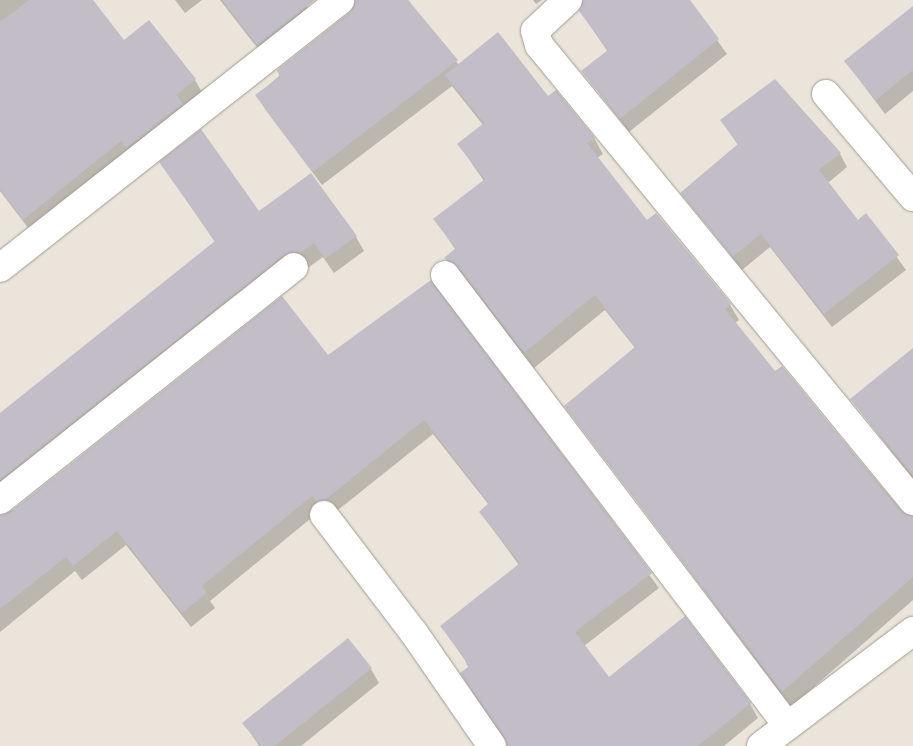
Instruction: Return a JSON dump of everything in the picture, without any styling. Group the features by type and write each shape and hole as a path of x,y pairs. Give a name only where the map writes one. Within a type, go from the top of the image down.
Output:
{"street":[{"path":"0,268 340,0"},
{"path":"568,0 535,31 539,45 913,501"},
{"path":"826,94 913,197"},
{"path":"0,500 294,267"},
{"path":"445,275 787,726"},
{"path":"324,515 414,633 492,746"},
{"path":"761,746 913,630"}],"building":[{"path":"29,0 93,0 124,40 149,20 196,79 176,95 183,104 126,148 121,141 23,220 0,189 0,22"},
{"path":"222,0 315,0 257,45"},
{"path":"355,0 408,0 458,60 313,172 255,95 280,77 277,70 350,12"},
{"path":"583,0 690,0 719,39 620,119 581,71 608,50 579,11"},
{"path":"913,6 913,70 876,100 844,61"},
{"path":"498,32 548,96 556,90 595,138 587,143 647,220 656,213 731,304 725,309 775,371 782,366 901,511 913,516 913,577 782,692 564,406 635,347 595,295 524,353 457,266 444,258 456,248 433,219 485,179 457,144 484,123 445,75"},
{"path":"775,79 841,153 819,170 858,220 866,213 899,255 824,314 761,234 733,257 680,193 738,144 720,120"},
{"path":"201,129 259,211 311,173 357,236 325,259 314,243 300,253 284,255 0,480 0,413 215,241 159,162"},
{"path":"431,280 652,573 575,632 609,677 685,616 751,703 698,746 507,746 460,673 468,667 462,654 440,626 520,563 479,512 489,503 424,420 325,500 317,502 312,496 202,586 207,593 182,613 117,531 73,566 66,557 0,609 0,515 10,512 282,296 328,355"},
{"path":"913,348 913,476 850,399"},
{"path":"348,638 372,668 275,746 261,746 242,723"}]}
